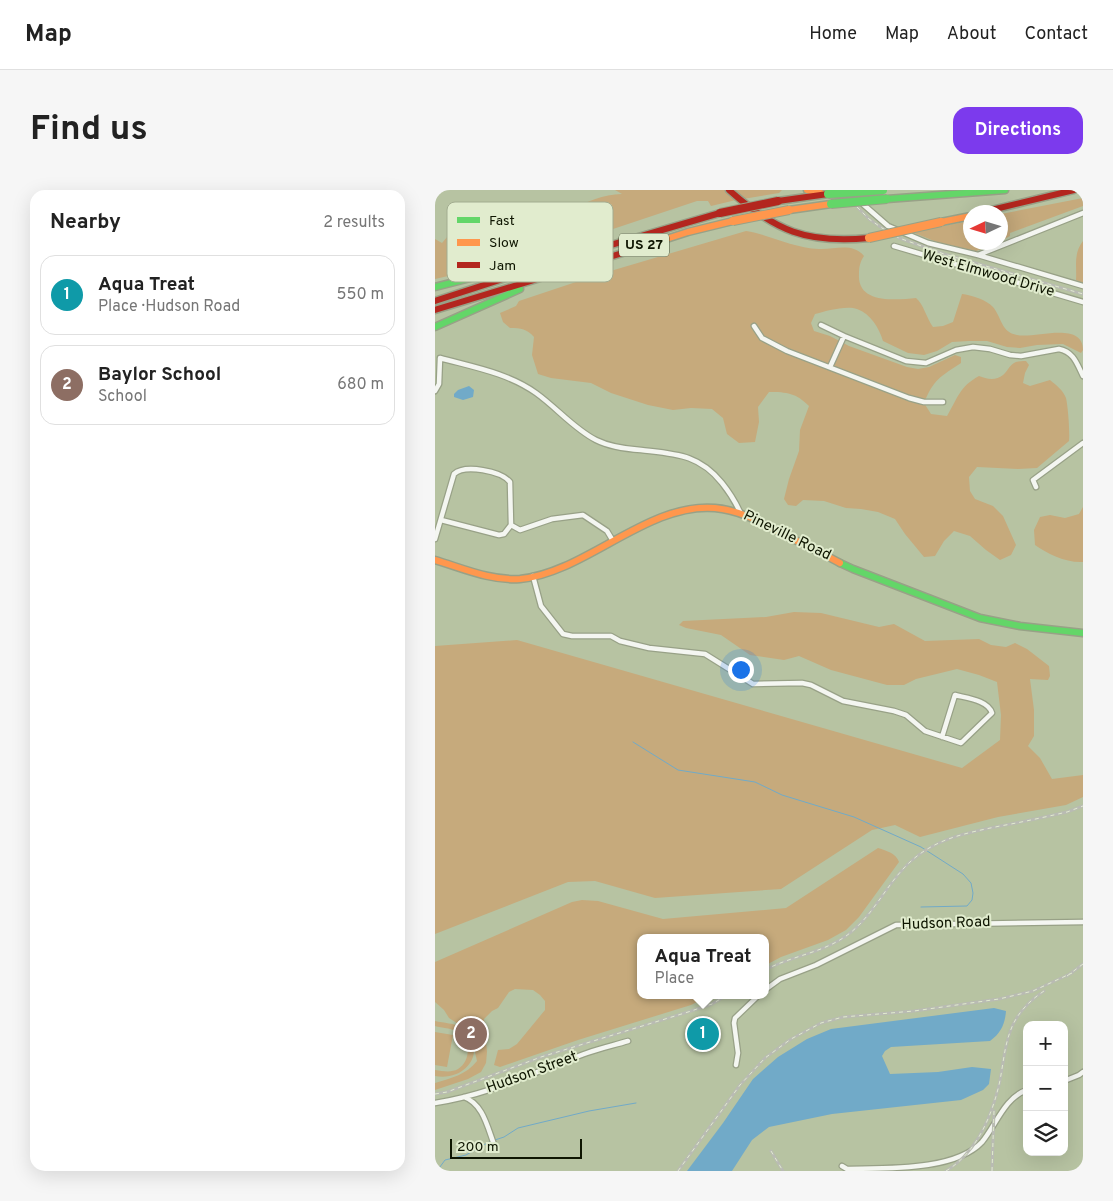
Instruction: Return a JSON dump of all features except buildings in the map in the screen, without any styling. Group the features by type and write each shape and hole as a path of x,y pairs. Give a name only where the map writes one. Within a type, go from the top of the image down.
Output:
{"main road":[{"path":"729,190 763,219 780,228 799,236 832,241 869,238 963,218"},
{"path":"807,190 828,194"},
{"name":"US 27","path":"613,244 720,213 779,201 828,194 883,190"},
{"name":"US 27","path":"613,255 702,228 789,210 831,204 1005,190"},
{"path":"1008,206 1074,190"},
{"path":"435,287 455,282"},
{"name":"US 27","path":"435,301 493,282"},
{"name":"US 27","path":"435,310 530,282"},
{"path":"435,327 539,282"},
{"name":"Pineville Road","path":"435,560 502,579 513,580 555,570 659,519 678,512 699,508 725,509 740,512 853,569 980,618 1020,626 1083,633"}],"street":[{"path":"847,190 888,226 928,243 978,255 1083,286"},
{"path":"978,255 1083,213"},
{"name":"West Elmwood Drive","path":"894,246 1083,302"},
{"path":"821,325 906,361 926,363 956,350 973,348 1021,356 1059,349 1070,352 1083,376"},
{"path":"754,326 762,338 787,351 909,398 924,402 943,402"},
{"path":"830,366 844,336"},
{"path":"435,391 439,384 440,358 503,376 519,383 559,410 584,433 598,441 625,449 677,454 695,460 712,471 734,498 740,512"},
{"path":"1036,487 1033,480 1083,443"},
{"path":"435,539 456,472 467,469 500,474 510,482 511,525 504,534 499,535 441,520"},
{"path":"511,525 520,530 552,519 583,515 607,532 613,541"},
{"path":"533,576 541,606 563,634 572,636 611,636 649,648 705,654 753,684 802,683 811,685 843,701 894,710 906,716 925,731 941,737 961,743 987,719 992,713 991,710 985,704 955,695 941,737"},
{"name":"Hudson Road","path":"769,987 780,979 816,965 896,925 926,923 1083,922"},
{"path":"736,1065 738,1053 735,1018 755,999"},
{"name":"Hudson Street","path":"435,1103 512,1083 588,1052 628,1041"},
{"path":"1068,1079 1083,1072"},
{"path":"842,1166 847,1169 935,1166 951,1162 975,1149 1005,1107 1023,1091"},
{"path":"463,1097 476,1104 495,1147"}],"shaded area":[{"path":"615,190 725,190 736,200 711,206 708,201 697,201 613,229 613,202 587,202 602,197 622,194"},
{"path":"734,190 782,190 779,193 743,199"},
{"path":"1083,198 1083,206 1010,233 1008,237 1008,213"},
{"path":"963,222 963,248 939,243 912,232"},
{"path":"746,231 809,248 854,249 864,256 859,274 860,284 864,291 879,298 916,298 933,327 953,322 962,294 979,298 990,304 1005,328 1017,335 1067,333 1075,336 1081,341 1083,350 1081,353 1063,344 1020,348 1007,347 987,341 969,341 952,342 937,351 924,355 908,353 883,341 874,322 857,309 842,308 815,314 811,323 814,331 907,367 918,369 929,367 955,355 961,357 961,363 938,379 931,389 924,403 931,414 947,416 960,393 972,380 979,376 988,379 1000,377 1012,364 1018,361 1026,361 1029,365 1023,383 1030,386 1050,380 1061,390 1067,402 1069,441 1037,468 977,467 969,477 970,491 975,499 993,506 1003,516 1016,545 1011,555 1000,560 970,536 954,531 944,541 935,556 924,557 895,519 878,512 846,508 824,501 803,500 796,506 788,505 784,499 799,451 800,430 809,406 795,396 786,393 769,392 758,407 759,422 755,442 739,443 727,434 723,418 712,409 691,408 673,410 648,405 611,393 591,383 551,378 538,374 532,355 534,337 529,332 510,328 503,322 500,313 516,306 519,301 576,282 613,282 613,270"},
{"path":"447,237 447,276 435,279 435,239 442,243"},
{"path":"1083,241 1083,283 1076,280 1076,260"},
{"path":"1083,507 1083,562 1057,557 1035,545 1034,530 1040,517 1050,515 1065,518 1079,514"},
{"path":"794,612 821,613 879,627 894,624 925,641 979,639 991,645 1006,647 1015,643 1027,649 1049,666 1050,676 1048,680 1030,679 1034,710 1034,736 1028,746 1040,758 1052,779 1083,775 1083,797 1066,805 998,817 920,837 895,825 872,830 781,889 655,898 595,881 568,882 435,934 435,646 517,640 962,768 1000,740 1001,715 997,682 979,675 957,669 916,679 904,685 887,685 831,670 799,656 784,660 750,655 721,635 679,625 683,621 766,617"},
{"path":"878,848 888,851 898,859 899,862 859,917 846,930 828,940 781,957 769,963 769,934 637,934 637,999 703,999 691,1005 578,1040 500,1067 494,1065 498,1050 509,1049 517,1044 545,1010 545,1001 533,990 515,989 509,992 498,1008 484,1019 487,1052 486,1063 481,1072 468,1079 435,1090 435,1083 463,1073 477,1061 472,1039 466,1029 449,1018 444,1010 435,1002 435,962 572,902 582,900 598,901 663,919 786,908"},
{"path":"435,1021 459,1026 470,1036 474,1044 474,1053 471,1061 457,1074 435,1076 435,1070 450,1071 458,1069 465,1061 468,1050 465,1040 458,1032 435,1026"},
{"path":"435,1032 453,1035 447,1067 435,1065"}],"water":[{"path":"469,386 474,390 473,397 463,400 454,397 458,390"},
{"path":"994,1008 1006,1011 1000,1031 990,1041 891,1047 882,1056 890,1074 938,1072 972,1067 991,1069 989,1084 983,1090 961,1100 832,1114 769,1127 752,1140 732,1171 687,1171 753,1079 778,1057 807,1039 831,1029"}],"waterway":[{"path":"633,742 678,770 755,782 782,795 854,817 921,847 963,874 971,883 972,900 967,906 921,907"},
{"path":"495,1140 504,1137 518,1128 589,1111 636,1103"},
{"path":"437,1171 445,1160 466,1155 491,1141"}],"railway":[{"path":"840,190 869,219 899,238 944,254 1083,294"},
{"path":"769,968 827,947 846,936 864,920 901,871 930,847 964,834 1067,812 1083,806"},
{"path":"1067,976 1083,964"},
{"path":"678,1171 740,1085 765,1058 791,1039 821,1023 843,1017 914,1011 999,999 1033,991 1072,973"},
{"path":"946,1171 966,1155 981,1134 996,1097 1006,1044 1013,1025 1033,999 1044,991"},
{"path":"435,1094 447,1092 541,1057 688,1012 712,1004 720,999"},
{"path":"992,1171 994,1111"},
{"path":"771,1151 783,1171"}],"traffic: fast":[{"path":"828,194 883,190"},
{"path":"887,199 1005,190"},
{"path":"831,204 887,199"},
{"path":"435,287 455,282"},
{"path":"435,327 520,289"},
{"path":"840,563 980,618 1020,626 1083,633"}],"traffic: slow":[{"path":"807,190 821,193"},
{"path":"789,210 831,204"},
{"path":"733,221 789,210"},
{"path":"941,222 963,218"},
{"path":"629,251 688,232 733,221"},
{"path":"869,238 941,222"},
{"path":"435,560 487,576 520,579 544,574 568,565 641,526 665,516 690,509 715,508 732,511 764,524 840,563"}],"traffic: jam":[{"path":"729,190 762,216 793,232 827,239 869,238"},
{"path":"1008,206 1074,190"},
{"path":"778,201 828,194"},
{"path":"720,213 778,201"},
{"path":"613,244 720,213"},
{"path":"613,256 629,251"},
{"path":"435,301 493,282"},
{"path":"435,310 527,282"}],"place":[{"name":"Baylor School","path":"471,1034"},
{"name":"Aqua Treat","path":"703,1034"}]}
